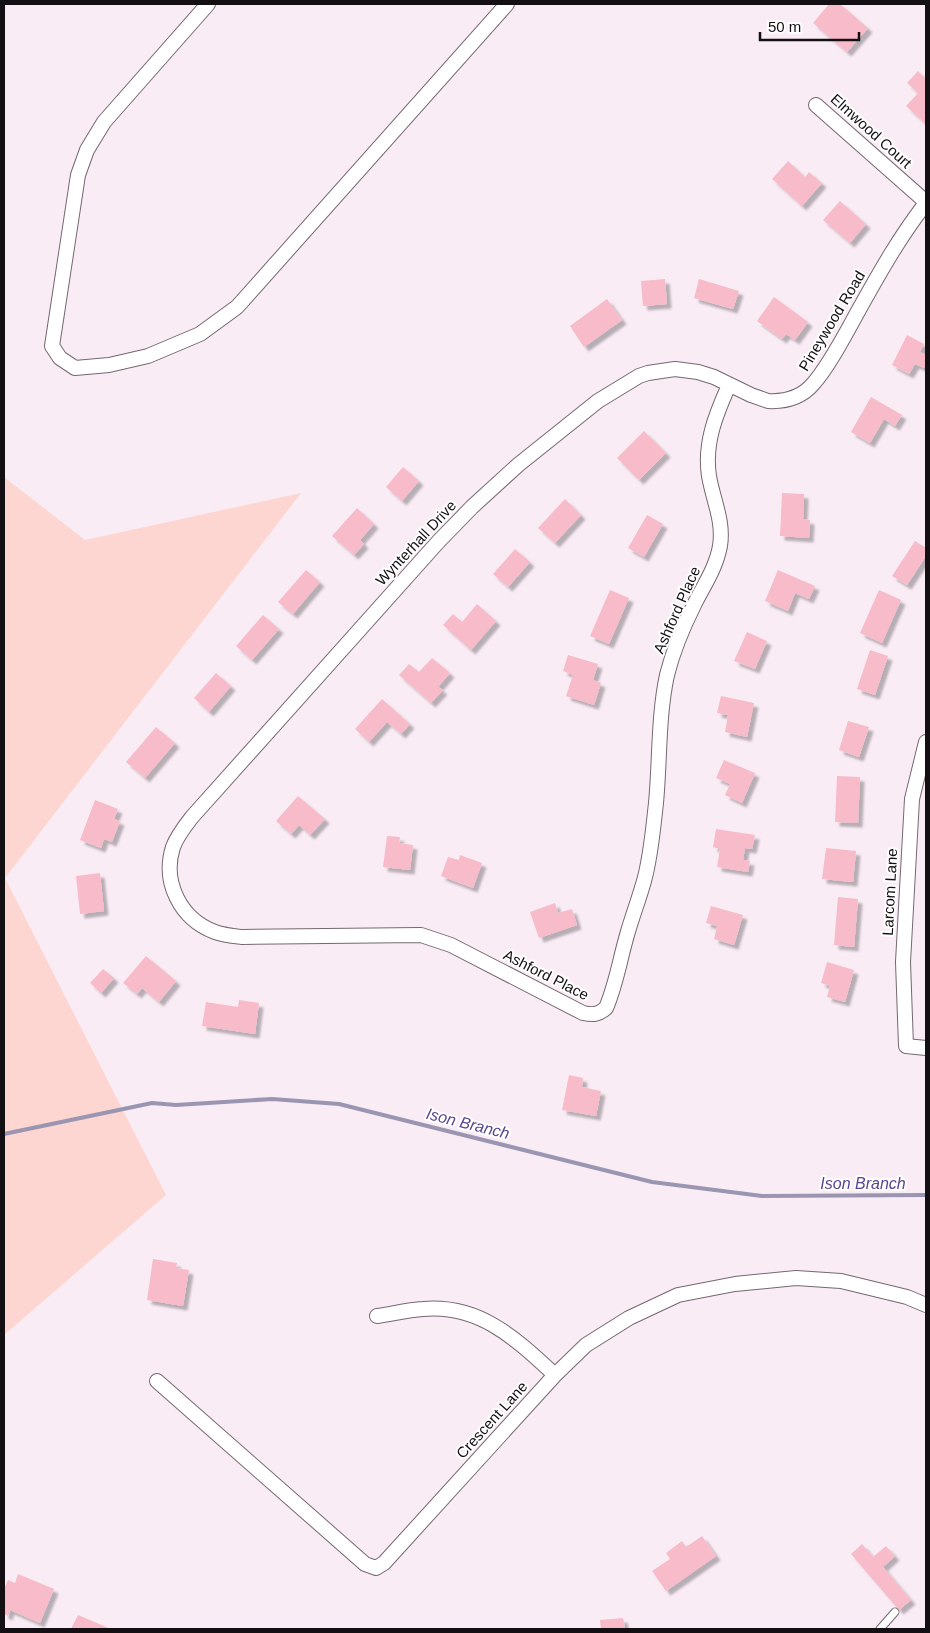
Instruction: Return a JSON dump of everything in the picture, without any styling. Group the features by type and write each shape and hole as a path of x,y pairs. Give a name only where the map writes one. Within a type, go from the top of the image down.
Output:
{"street":[{"path":"208,4 104,122 88,150 78,175 52,346 60,358 75,368 109,365 148,356 200,334 237,307 508,4"},
{"name":"Elmwood Court","path":"816,104 926,203"},
{"name":"Pineywood Road","path":"573,420 598,400 624,384 648,373 675,368 698,372 768,401 778,402 797,397 813,384 846,332 892,251 926,203"},
{"name":"Ashford Place","path":"295,701 192,817 174,845 170,872 173,890 180,905 190,916 202,926 216,933 242,937 421,935 451,945 578,1011 592,1015 600,1013 606,1008 610,998 644,880 652,840 667,675 690,614 717,560 722,533 709,476 709,442 718,408 729,385"},
{"name":"Wynterhall Drive","path":"295,701 472,507 518,465 573,420"},
{"name":"Larcom Lane","path":"926,742 912,799 903,962 906,1046 926,1048"},
{"name":"Crescent Lane","path":"157,1381 365,1564 376,1568 384,1563 555,1375 586,1345 629,1318 678,1295 735,1284 796,1278 841,1281 908,1297 926,1305"},
{"path":"377,1316 424,1309 454,1311 488,1321 520,1343 555,1375"}],"lane":[{"path":"880,1629 895,1612"}],"shaded area":[{"path":"4,477 85,540 301,493 5,878 166,1195 4,1335"}],"building":[{"path":"829,4 840,4 868,28 847,52 813,23"},
{"path":"918,71 926,79 926,124 906,106 918,93 907,83"},
{"path":"788,161 805,177 809,172 822,183 802,206 772,179"},
{"path":"840,201 866,224 850,243 823,220"},
{"path":"665,279 667,304 643,306 641,281"},
{"path":"699,279 739,291 733,309 694,298"},
{"path":"774,297 808,322 795,340 786,334 782,339 757,321"},
{"path":"607,299 622,320 584,347 570,326"},
{"path":"907,335 924,344 920,352 926,355 924,368 915,364 909,374 892,365"},
{"path":"871,397 902,415 895,426 884,419 870,443 851,432"},
{"path":"644,431 666,453 639,480 617,458"},
{"path":"403,467 419,481 402,501 386,487"},
{"path":"782,493 804,494 803,519 810,520 809,538 780,536"},
{"path":"565,499 581,515 555,543 538,528"},
{"path":"357,508 374,524 360,540 364,544 354,555 332,536"},
{"path":"647,515 663,524 644,557 628,548"},
{"path":"915,541 926,548 926,556 907,585 892,576"},
{"path":"515,549 530,562 508,587 493,574"},
{"path":"306,570 320,582 293,614 278,602"},
{"path":"778,570 815,586 809,599 795,593 788,611 765,601"},
{"path":"610,590 629,598 609,644 590,636"},
{"path":"879,590 901,600 882,643 860,633"},
{"path":"477,604 496,621 471,650 443,625 453,614 462,622"},
{"path":"263,615 279,629 252,660 236,646"},
{"path":"747,632 767,641 755,669 734,661"},
{"path":"870,650 888,656 875,695 857,689"},
{"path":"568,655 598,664 593,680 601,683 594,705 566,696 573,675 563,671"},
{"path":"432,658 450,673 438,687 443,690 431,703 399,675 409,664 419,672"},
{"path":"216,673 231,686 209,712 194,698"},
{"path":"721,696 754,703 747,737 725,732 728,715 717,713"},
{"path":"382,699 410,724 401,734 387,722 369,742 355,729"},
{"path":"848,721 869,727 859,757 839,750"},
{"path":"156,727 175,743 145,778 126,762"},
{"path":"724,760 755,773 742,803 725,795 730,784 716,778"},
{"path":"837,776 860,777 858,823 835,822"},
{"path":"298,796 325,819 310,835 299,825 291,834 276,821"},
{"path":"95,800 118,809 114,819 120,821 112,842 104,839 101,848 80,840"},
{"path":"716,829 755,835 752,849 745,848 743,860 750,861 748,872 717,867 720,849 713,847"},
{"path":"387,836 400,837 399,843 413,845 410,870 383,867"},
{"path":"826,848 856,851 853,882 822,879"},
{"path":"460,855 482,863 473,888 441,876 448,857 459,860"},
{"path":"100,873 104,911 80,914 76,876"},
{"path":"838,897 858,899 854,947 834,945"},
{"path":"555,903 558,913 572,909 577,925 539,938 530,912"},
{"path":"711,906 743,915 734,945 714,939 717,926 706,923"},
{"path":"146,956 176,981 159,1002 142,988 137,994 123,983"},
{"path":"827,962 854,970 845,1002 827,997 830,986 821,983"},
{"path":"103,969 114,978 101,993 90,983"},
{"path":"239,1000 259,1003 255,1034 202,1026 206,1002 238,1007"},
{"path":"569,1075 583,1078 582,1087 601,1091 596,1116 562,1110"},
{"path":"153,1259 177,1263 176,1268 189,1270 183,1306 147,1300"},
{"path":"702,1536 716,1556 666,1591 652,1571 670,1559 666,1553 682,1541 686,1547"},
{"path":"862,1544 873,1557 886,1546 895,1556 883,1567 911,1600 899,1610 851,1554"},
{"path":"18,1574 54,1589 40,1623 10,1610 8,1616 4,1614 4,1589 8,1580 15,1583"},
{"path":"78,1615 111,1629 71,1629"},
{"path":"623,1618 625,1629 601,1629 600,1620"}],"waterway":[{"name":"Ison Branch","path":"4,1134 152,1103 176,1105 272,1099 339,1104 652,1182 762,1196 926,1195"}]}
